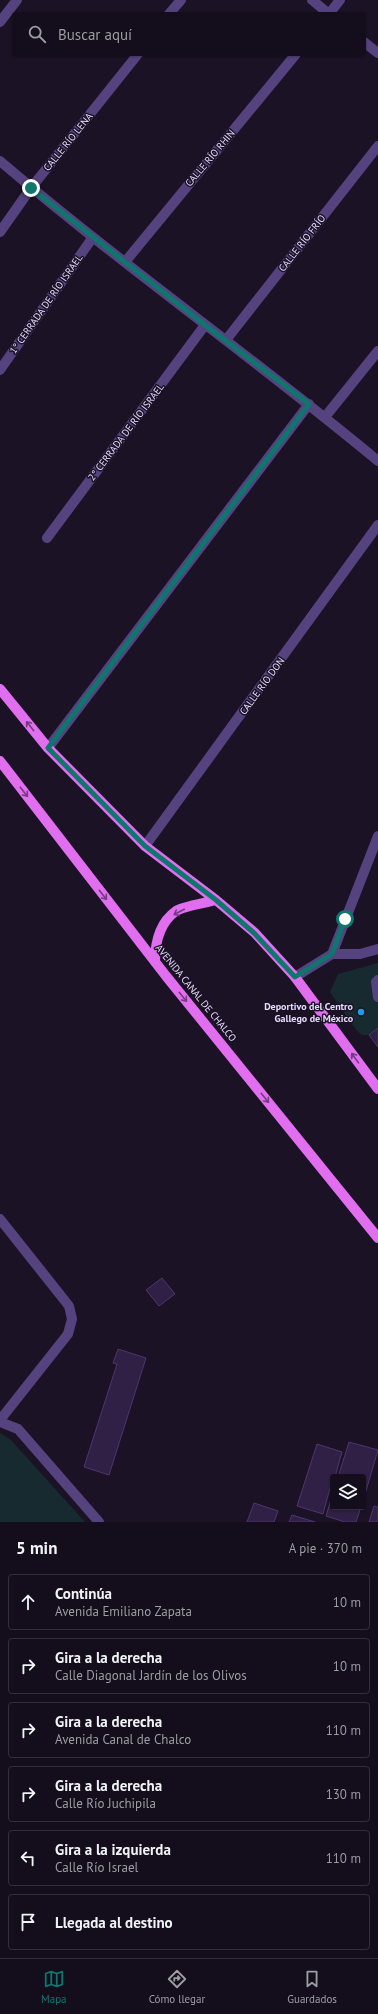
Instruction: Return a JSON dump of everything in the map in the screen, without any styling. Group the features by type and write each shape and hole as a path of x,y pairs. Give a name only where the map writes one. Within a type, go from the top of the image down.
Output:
{"main road":[{"path":"0,689 48,748 145,846 216,900 254,933 295,977 377,1085"},
{"name":"AVENIDA CANAL DE CHALCO","path":"0,761 155,962 378,1238"},
{"path":"155,962 155,946 162,926 176,911 216,900"}],"street":[{"path":"0,22 17,0"},
{"path":"171,12 181,0"},
{"path":"312,0 327,12"},
{"path":"331,12 340,0"},
{"path":"366,44 378,53"},
{"name":"CALLE RÍO LENA","path":"0,232 31,188 136,56"},
{"name":"CALLE RÍO RHIN","path":"124,262 294,56"},
{"name":"CALLE RÍO FRÍO","path":"226,340 378,146"},
{"path":"0,161 31,188 124,262 309,404 378,461"},
{"name":"1° CERRADA DE RÍO ISRAEL","path":"0,370 93,237"},
{"name":"2° CERRADA DE RÍO ISRAEL","path":"47,538 205,325"},
{"path":"325,417 378,352"},
{"path":"48,748 309,404"},
{"name":"CALLE RÍO DON","path":"145,846 378,525"},
{"path":"332,954 378,836"},
{"path":"295,977 332,954 360,954 378,949"},
{"path":"378,980 376,982 378,997"},
{"path":"0,1219 69,1306 72,1319 68,1334 0,1421 18,1429 99,1522"}],"green space":[{"name":"Deportivo del Centro Gallego de México","path":"378,963 378,1047 369,1035 362,1035 357,1031 330,992 338,974"},
{"path":"0,1433 11,1440 85,1522 0,1522"}],"building":[{"path":"378,1028 378,1047 369,1035"},
{"path":"162,1278 175,1294 159,1306 146,1290"},
{"path":"118,1349 146,1358 109,1475 84,1467 117,1364 113,1363"},
{"path":"349,1442 378,1450 366,1491 366,1474 339,1474"},
{"path":"317,1444 342,1452 336,1474 330,1474 330,1488 323,1514 297,1506"},
{"path":"254,1503 278,1511 274,1522 247,1522"},
{"path":"330,1503 330,1510 360,1510 356,1522 345,1522 326,1516"},
{"path":"374,1506 378,1507 378,1522 369,1522"},
{"path":"292,1515 315,1522 289,1522"}],"place":[{"name":"Deportivo del Centro Gallego de México","path":"361,1012"}],"route":[{"path":"31,188 205,325 309,404 48,748 145,846 216,900 254,933 295,977 332,954 345,919"}]}
